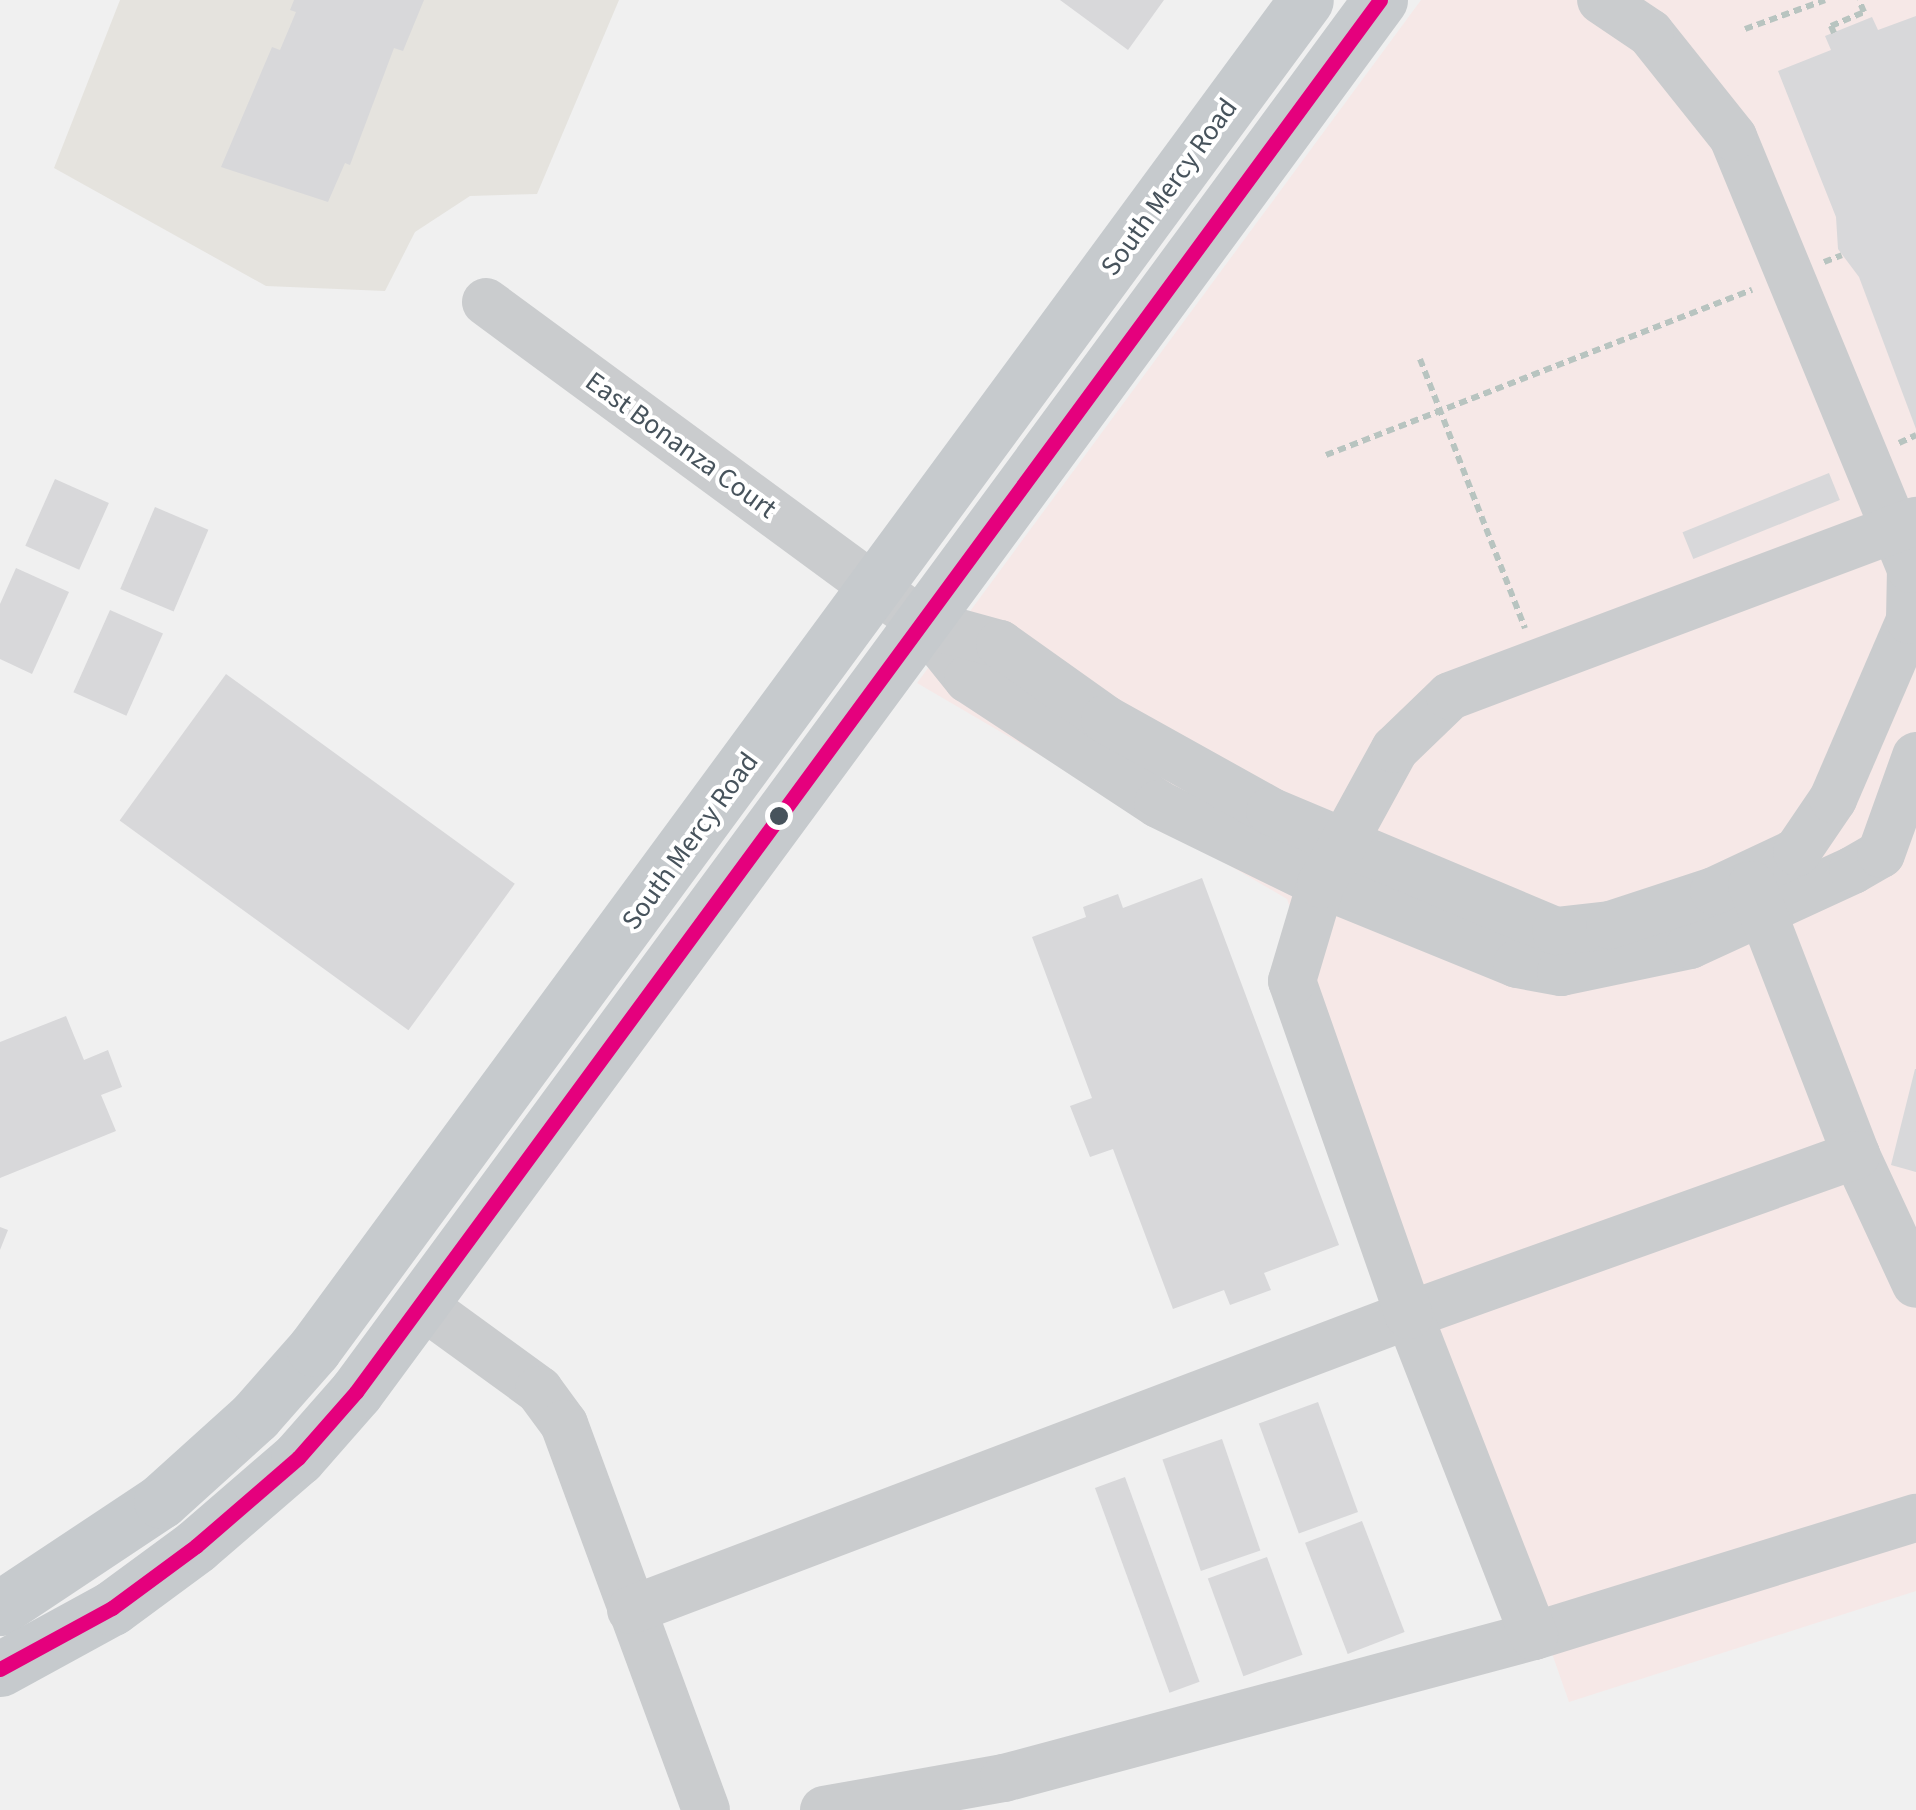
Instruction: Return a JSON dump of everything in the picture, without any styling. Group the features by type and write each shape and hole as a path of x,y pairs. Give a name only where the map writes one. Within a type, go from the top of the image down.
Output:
{"main road":[{"name":"South Mercy Road","path":"0,1608 161,1502 254,1416 376,1270 1306,0"},
{"name":"South Mercy Road","path":"0,1669 112,1608 298,1458 422,1305 1380,0"},
{"path":"376,1270 422,1305"}],"street":[{"path":"1600,0 1650,33 1733,137 1907,525 1913,628 1833,799 1798,852 1755,895"},
{"name":"East Bonanza Court","path":"486,302 923,623 968,679 1158,804 1331,864 1556,930 1610,924 1755,895"},
{"path":"1534,1636 1409,1315 1292,981 1331,864 1395,748 1450,696 1907,525"},
{"path":"1755,895 1882,854 1916,756"},
{"path":"1755,895 1856,1154 1916,1284"},
{"path":"631,1610 1409,1315 1856,1154"},
{"path":"422,1305 540,1390 564,1424 706,1810"},
{"path":"824,1810 1004,1778 1534,1636 1916,1518"}],"path":[{"path":"1745,30 1825,0"},
{"path":"1834,33 1831,26 1864,12 1859,0"},
{"path":"1326,455 1842,255"},
{"path":"1420,359 1528,636"}],"shaded area":[{"path":"120,0 619,0 537,194 470,196 415,232 385,291 266,286 54,168"},
{"path":"1421,0 1916,0 1916,1591 1569,1702 1287,899 917,683"}],"building":[{"path":"294,0 424,0 403,51 394,48 350,165 345,163 328,202 221,167 272,47 280,50 296,12 290,10"},
{"path":"1060,0 1164,0 1128,50"},
{"path":"1916,16 1916,429 1859,277 1838,249 1836,217 1778,71 1831,50 1825,36 1872,17 1878,30"},
{"path":"1829,473 1840,500 1693,559 1683,532"},
{"path":"55,479 109,503 79,570 25,546"},
{"path":"155,507 208,530 174,612 120,589"},
{"path":"16,568 69,592 32,674 0,659 0,604"},
{"path":"110,610 163,634 126,716 73,692"},
{"path":"226,674 515,884 408,1030 120,820"},
{"path":"1202,878 1339,1245 1264,1273 1271,1290 1230,1305 1224,1290 1173,1309 1113,1149 1090,1157 1070,1106 1092,1098 1032,937 1086,917 1083,907 1118,894 1123,908"},
{"path":"66,1016 84,1060 108,1050 122,1087 101,1095 116,1131 0,1178 0,1042"},
{"path":"1916,1069 1916,1172 1891,1165"},
{"path":"0,1227 8,1230 0,1250"},
{"path":"1318,1402 1358,1512 1299,1533 1259,1424"},
{"path":"1222,1439 1260,1551 1201,1571 1162,1460"},
{"path":"1125,1477 1200,1682 1169,1693 1095,1488"},
{"path":"1362,1521 1405,1632 1348,1654 1305,1543"},
{"path":"1267,1557 1303,1655 1243,1676 1208,1579"}],"transit line":[{"path":"0,1669 112,1608 196,1546 298,1458 356,1392 1380,0"}]}
